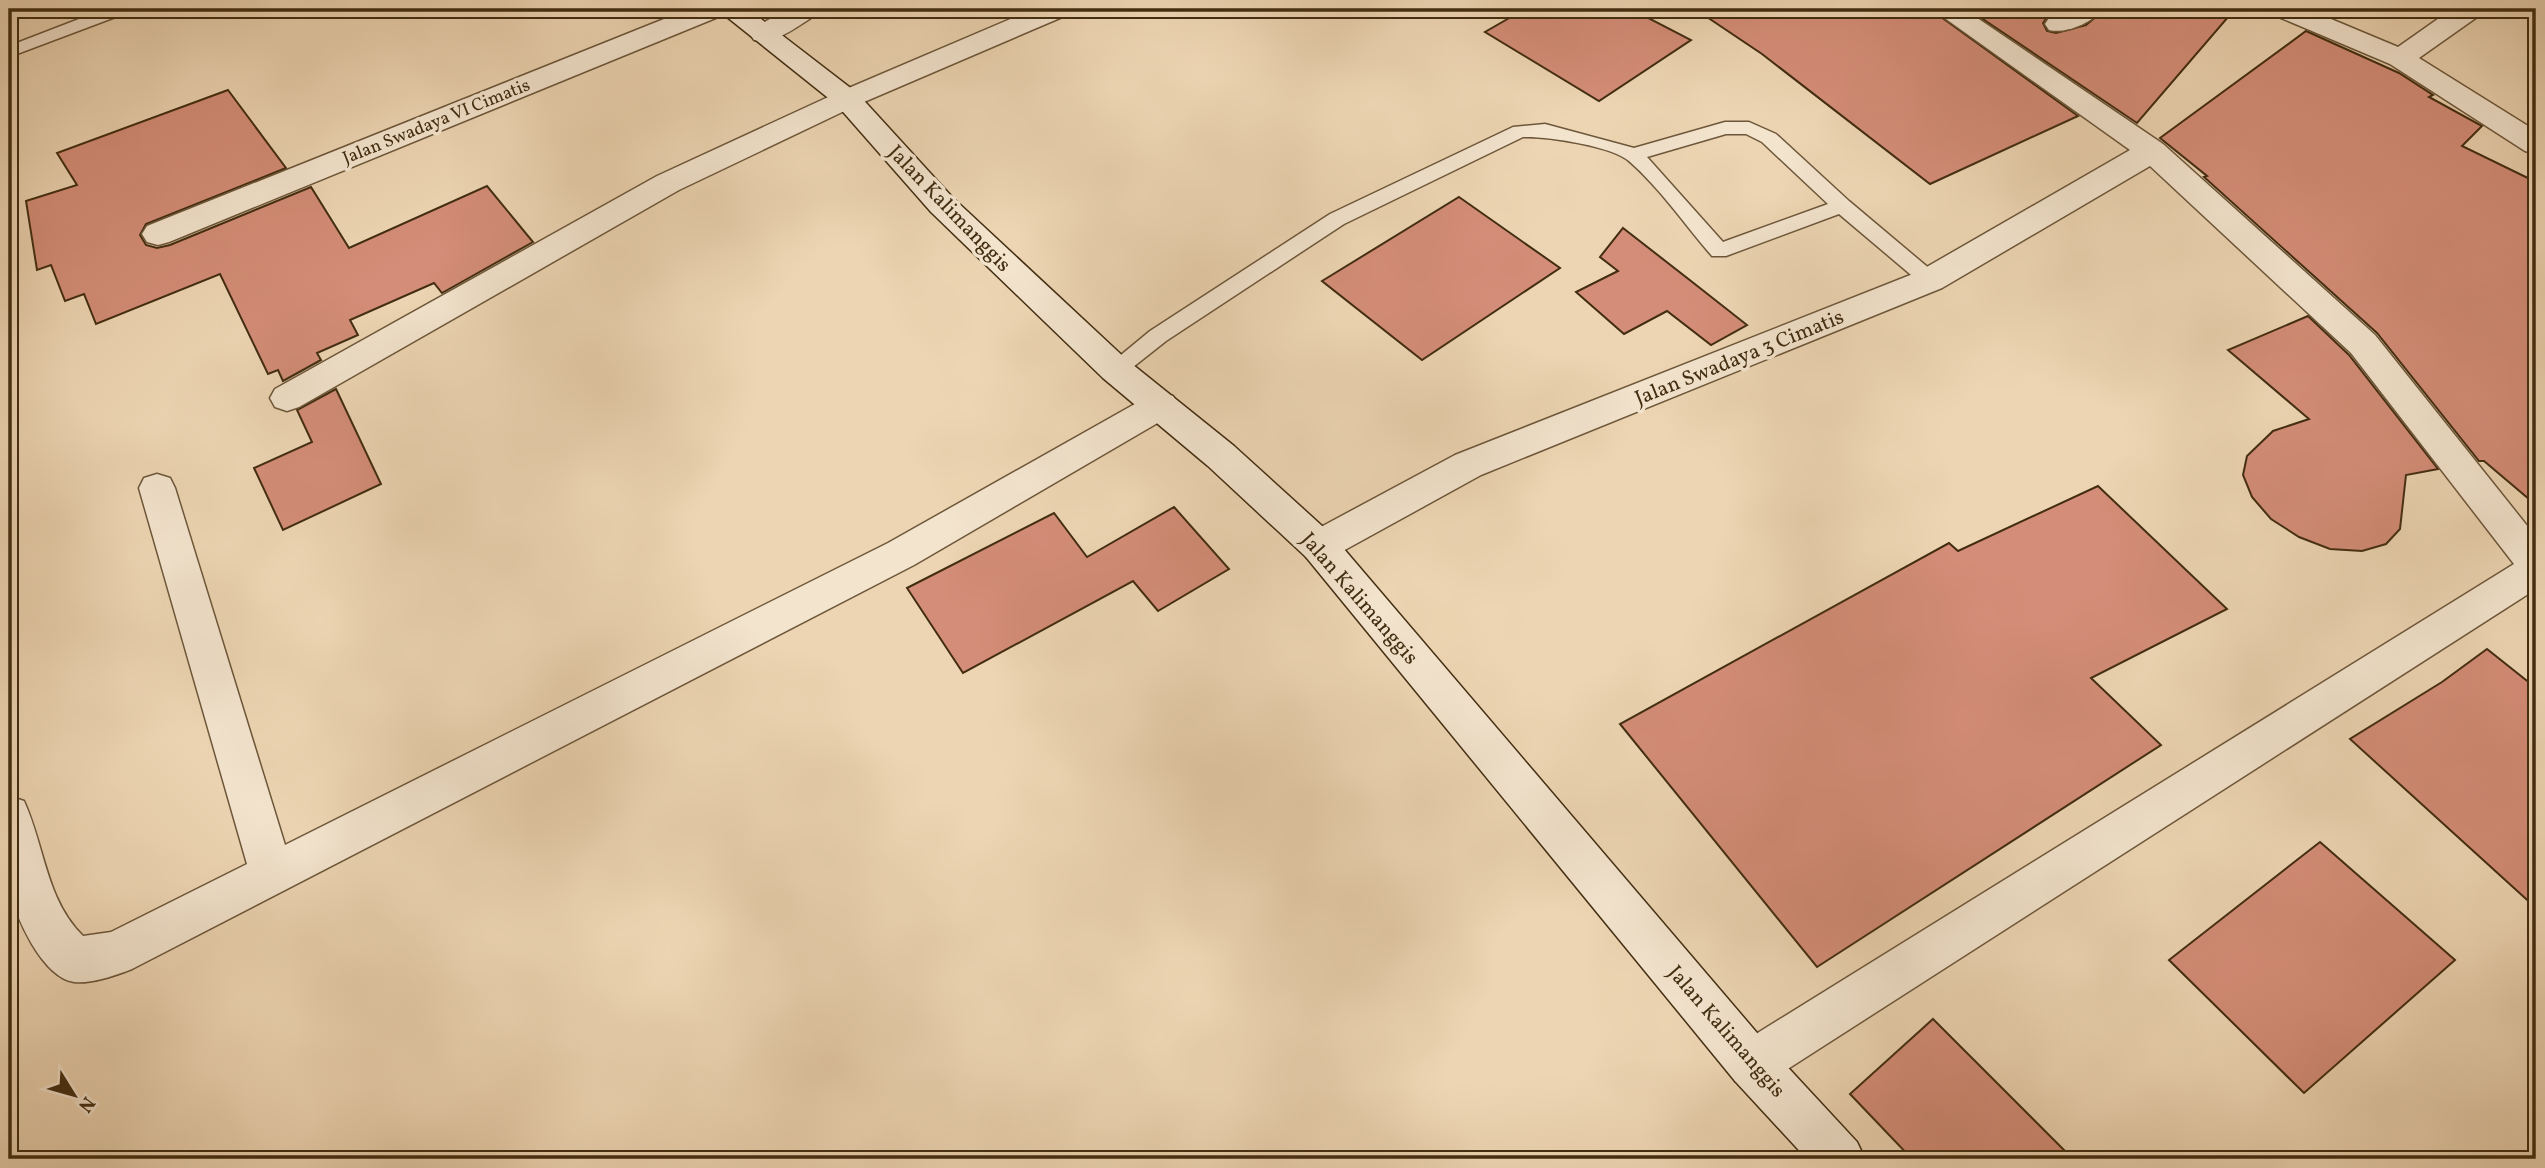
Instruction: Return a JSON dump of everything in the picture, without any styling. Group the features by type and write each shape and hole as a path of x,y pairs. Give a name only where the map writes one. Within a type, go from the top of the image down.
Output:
{"street":[{"name":"Jalan Swadaya VI Cimatis","path":"158,234 713,9"},
{"name":"Jalan Kalimanggis","path":"732,9 847,99 942,205 1115,369 1161,405 1319,546 1752,1064 1840,1159"},
{"path":"764,34 806,9"},
{"path":"287,398 668,183 847,99 1056,9"},
{"path":"1752,1064 2536,567 2363,344 2152,151 1946,9"},
{"path":"2059,24 2088,9"},
{"path":"2284,9 2400,58 2536,144"},
{"path":"2400,58 2470,9"},
{"name":"Jalan Swadaya 3 Cimatis","path":"1319,546 1468,466 1930,280 2152,151"},
{"path":"9,814 23,868 50,935 75,960 116,953 901,555 1161,405"},
{"path":"157,488 272,873"}],"lane":[{"path":"9,52 120,9"},
{"path":"1634,154 1724,128 1749,128 1769,138 1842,206 1930,280"},
{"path":"1115,369 1157,335 1337,219 1520,131 1545,130 1576,136 1634,154 1719,251 1842,206"}],"building":[{"path":"1525,9 1631,9 1691,40 1599,101 1485,32"},
{"path":"1695,9 1930,9 2078,116 1930,184 1762,54"},
{"path":"1968,9 2062,9 2048,16 2043,23 2047,31 2056,33 2086,25 2105,9 2235,9 2137,123"},
{"path":"2306,31 2399,73 2433,95 2429,97 2482,126 2462,146 2536,182 2536,505 2484,461 2479,461 2377,333 2204,177 2207,176 2160,138"},
{"path":"228,90 286,168 146,224 140,235 146,245 157,248 170,245 311,187 349,248 487,186 533,242 442,293 434,283 350,320 358,335 317,353 321,360 283,381 278,370 268,374 220,274 96,324 84,294 65,301 51,265 37,270 26,201 77,185 57,153"},
{"path":"1459,197 1560,268 1422,360 1322,281"},
{"path":"1623,228 1747,325 1711,345 1667,311 1624,334 1576,292 1618,271 1600,257"},
{"path":"2308,316 2349,355 2438,469 2406,475 2400,529 2386,544 2362,551 2330,549 2299,537 2271,519 2252,497 2243,475 2247,456 2273,431 2309,419 2228,350"},
{"path":"336,389 381,484 283,530 254,468 312,442 297,410"},
{"path":"2098,486 2227,609 2091,678 2161,745 1817,967 1620,724 1949,543 1958,551"},
{"path":"1174,507 1229,569 1158,611 1133,581 963,673 907,588 1054,513 1087,557"},
{"path":"2487,649 2536,688 2536,908 2350,739 2442,682"},
{"path":"2320,842 2455,960 2304,1093 2169,960"},
{"path":"1933,1019 2073,1159 1912,1159 1850,1094"}]}
